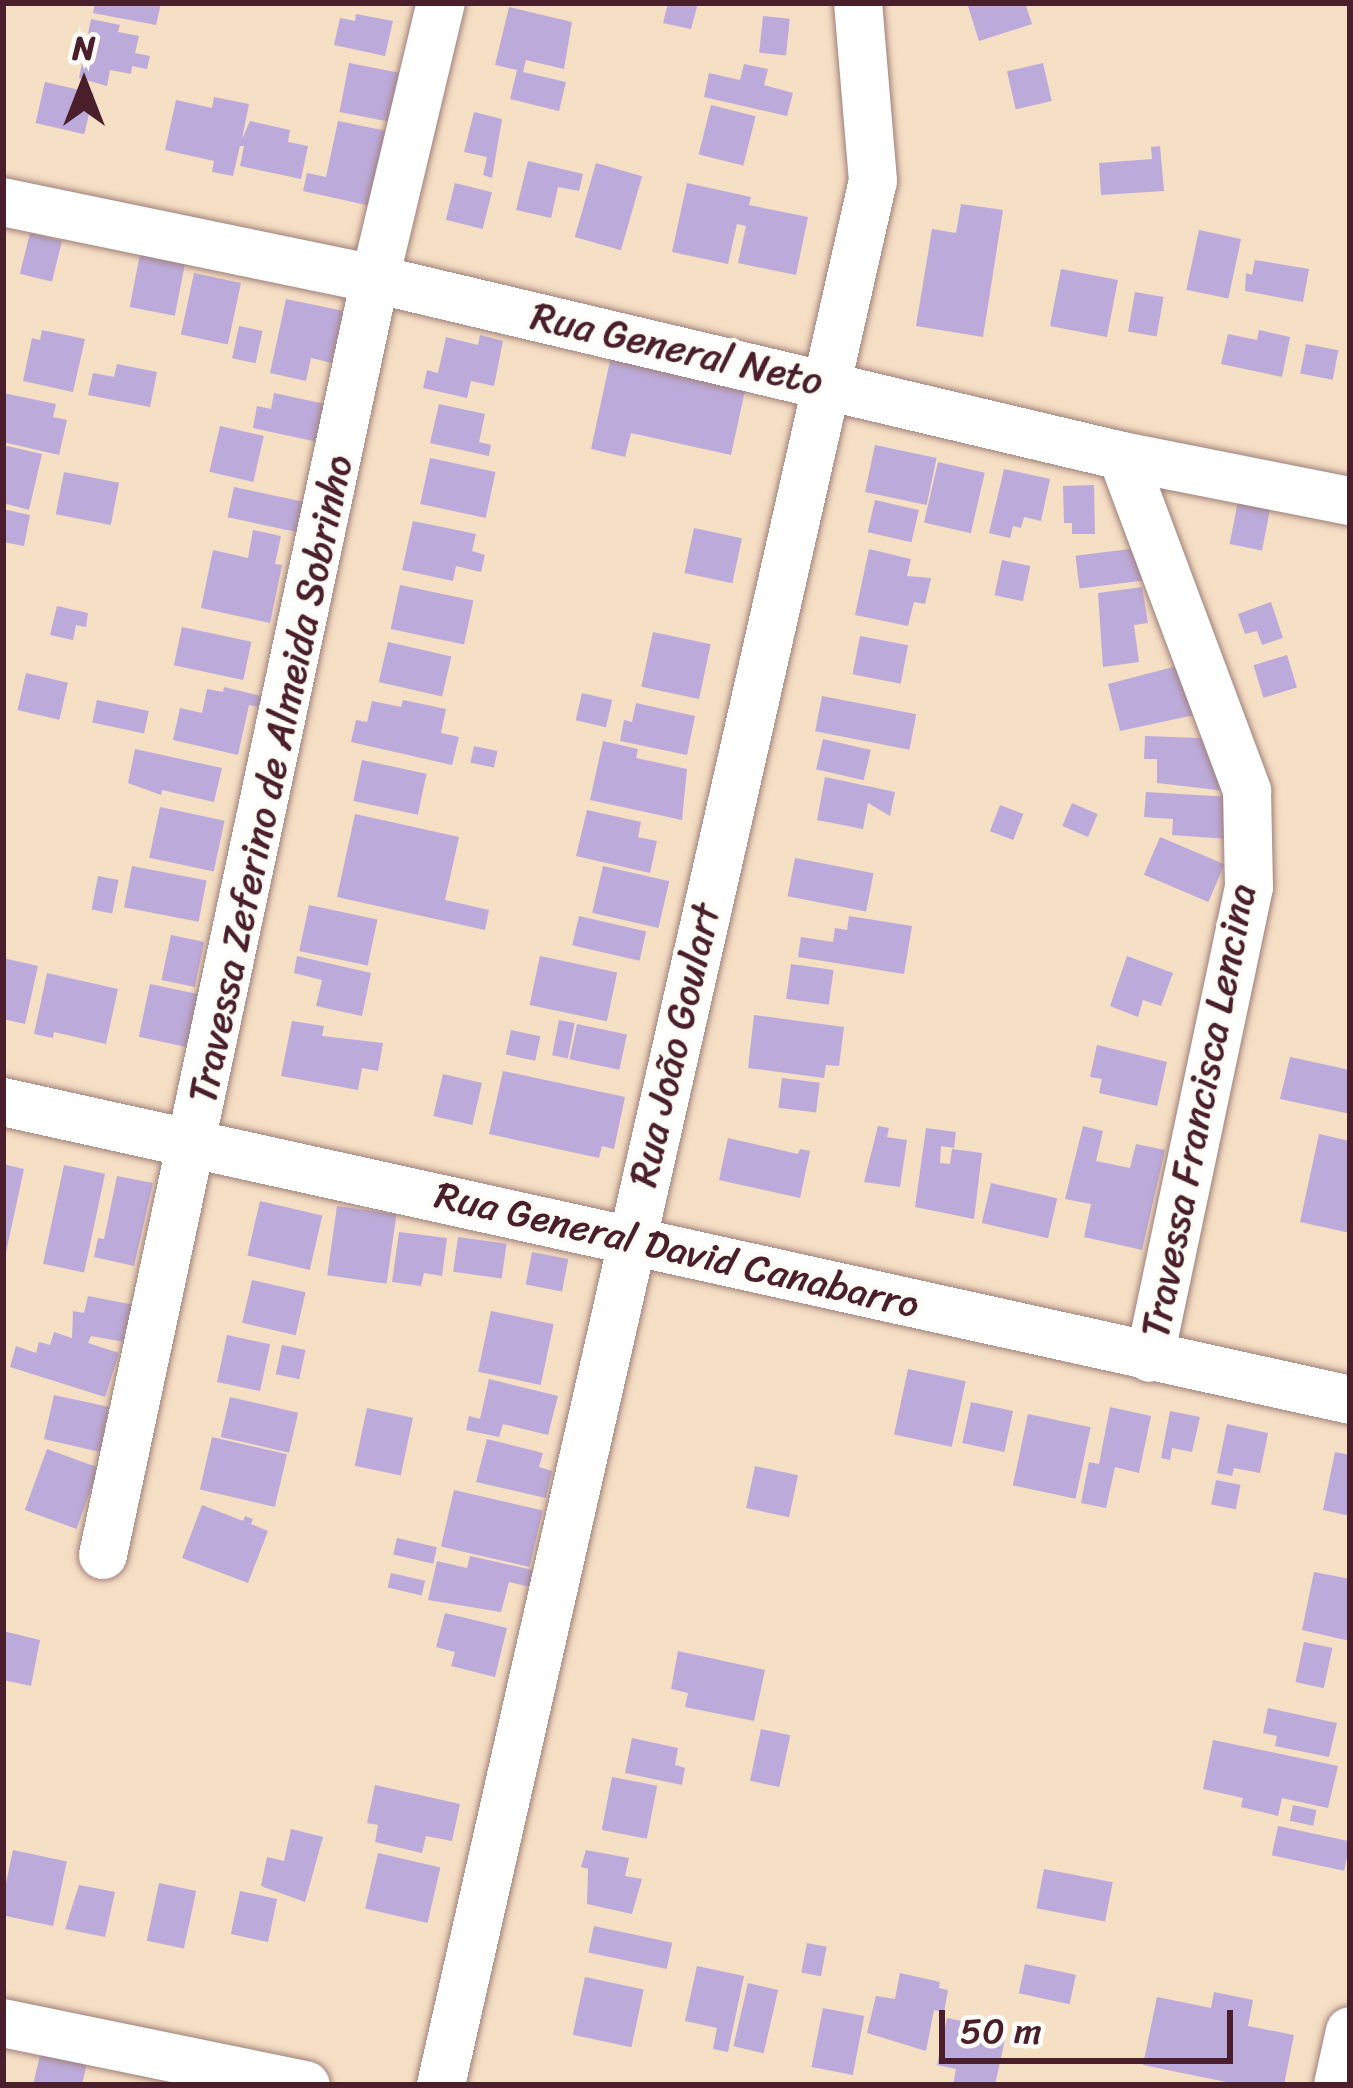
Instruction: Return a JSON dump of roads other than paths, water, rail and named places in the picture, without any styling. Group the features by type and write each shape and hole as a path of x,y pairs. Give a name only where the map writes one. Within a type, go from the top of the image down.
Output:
{"street":[{"name":"Travessa Zeferino de Almeida Sobrinho","path":"103,1555 375,278 441,3"},
{"name":"Rua João Goulart","path":"441,2085 629,1238 830,384 873,181 858,3"},
{"name":"Rua General Neto","path":"3,202 375,278 1123,456 1350,501"},
{"name":"Travessa Francisca Lencina","path":"1123,456 1247,791 1249,887 1150,1358"},
{"name":"Rua General David Canabarro","path":"3,1102 1350,1400"},
{"path":"3,2023 306,2085"},
{"path":"1338,2085 1350,2031"}]}
